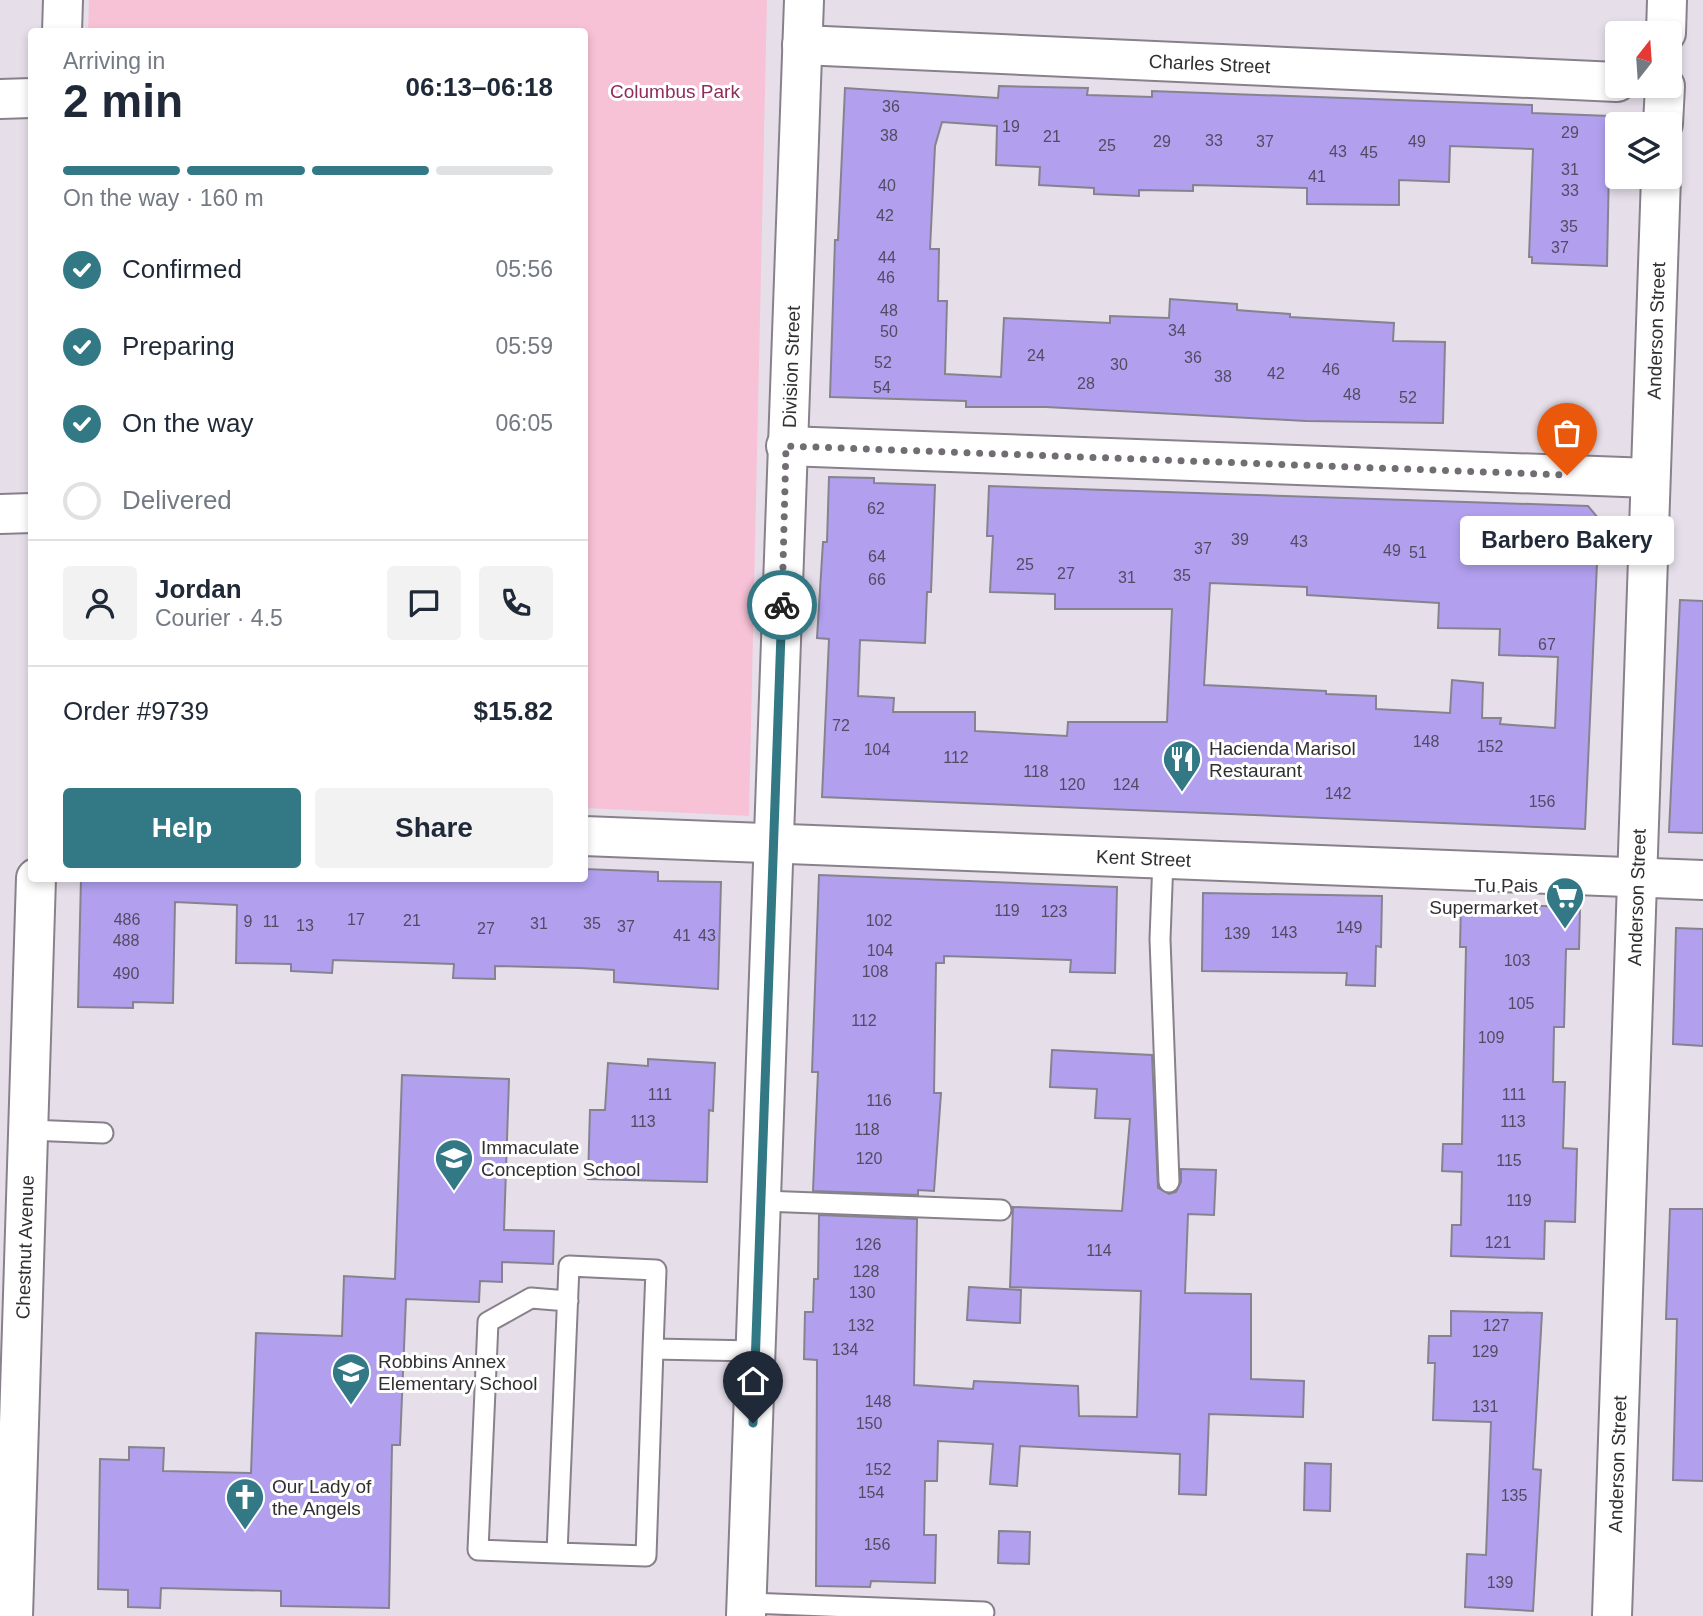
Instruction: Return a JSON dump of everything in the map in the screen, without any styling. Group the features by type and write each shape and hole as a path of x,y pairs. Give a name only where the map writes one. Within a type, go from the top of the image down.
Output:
{"street":[{"path":"62,28 64,0"},
{"name":"Division Street","path":"746,1610 763,1201 786,446 804,0"},
{"path":"1666,21 1667,0"},
{"name":"Charles Street","path":"802,46 1605,81"},
{"path":"0,99 28,98"},
{"name":"Anderson Street","path":"1612,1616 1661,189"},
{"path":"786,446 1650,478"},
{"path":"0,514 28,513"},
{"name":"Kent Street","path":"588,836 1703,880"},
{"name":"Chestnut Avenue","path":"13,1616 12,1346 29,1130 17,929 35,882"}],"lane":[{"path":"1163,859 1160,939 1169,1182"},
{"path":"29,1130 103,1133"},
{"path":"763,1201 1001,1210"},
{"path":"557,1553 568,1301 569,1266 656,1270 646,1556 557,1553 478,1550 488,1322 531,1298 568,1301"},
{"path":"653,1349 756,1351"},
{"path":"746,1610 984,1612"}],"green space":[{"name":"Columbus Park","path":"89,0 767,0 749,816 588,808 588,28 88,28"}],"building":[{"path":"999,86 1088,88 1087,95 1152,97 1152,91 1532,105 1532,113 1605,116 1605,189 1609,189 1607,266 1532,263 1532,257 1529,257 1533,149 1450,146 1449,182 1399,180 1399,205 1307,204 1307,188 1193,185 1193,191 1139,190 1139,196 1094,194 1094,188 1039,185 1040,167 996,165 997,126 942,122 935,146 930,249 939,249 938,301 947,301 945,374 1001,377 1004,318 1110,323 1110,316 1169,318 1170,299 1237,304 1237,310 1290,314 1290,317 1394,323 1393,341 1445,342 1443,423 1306,421 1046,407 966,407 966,401 830,397 835,240 838,240 845,88 998,98"},
{"path":"829,477 874,478 874,483 935,485 931,592 927,592 925,643 860,640 858,696 894,698 893,712 975,712 975,731 1067,736 1068,722 1167,722 1172,609 1055,609 1055,594 990,592 993,536 987,536 989,486 1588,506 1599,519 1585,829 822,797 829,639 817,638 823,542 827,542","holes":["1210,583 1307,587 1307,595 1439,603 1438,628 1500,629 1499,655 1558,657 1555,728 1500,724 1501,718 1482,718 1483,683 1452,680 1450,713 1376,709 1376,696 1204,685"]},
{"path":"1680,600 1703,601 1703,833 1669,832"},
{"path":"588,869 658,872 658,881 721,882 718,989 614,982 614,970 580,968 495,966 495,979 453,978 454,964 333,960 332,973 291,971 291,964 236,963 237,905 175,902 173,1003 133,1002 133,1008 78,1007 81,882 588,882"},
{"path":"819,875 1117,887 1115,973 1070,972 1071,960 944,956 944,963 936,963 934,1093 941,1093 934,1191 918,1190 918,1195 813,1191 818,1072 812,1072"},
{"path":"1203,893 1382,896 1381,947 1376,946 1375,986 1346,985 1347,973 1202,971"},
{"path":"1461,904 1580,907 1579,949 1566,949 1564,1027 1554,1027 1553,1082 1565,1082 1563,1148 1577,1149 1575,1222 1545,1221 1544,1259 1451,1256 1452,1225 1461,1225 1462,1172 1442,1171 1443,1144 1462,1144 1466,947 1460,947"},
{"path":"1676,928 1703,929 1703,1046 1673,1044"},
{"path":"1052,1050 1152,1055 1158,1188 1169,1194 1176,1192 1181,1182 1181,1169 1216,1170 1214,1215 1188,1214 1185,1293 1251,1294 1251,1379 1304,1381 1303,1417 1209,1414 1206,1495 1179,1494 1180,1454 1020,1446 1017,1486 990,1484 993,1444 938,1441 937,1481 925,1481 924,1535 936,1535 935,1583 871,1581 870,1587 816,1586 817,1360 804,1359 805,1312 813,1312 814,1279 818,1279 819,1215 917,1219 914,1385 973,1389 974,1381 1078,1386 1079,1416 1137,1417 1141,1291 1010,1287 1013,1207 1122,1211 1130,1119 1095,1118 1097,1089 1050,1087"},
{"path":"648,1059 715,1063 713,1111 709,1110 707,1182 588,1179 590,1110 605,1110 608,1063 648,1066"},
{"path":"402,1075 509,1079 504,1230 554,1231 553,1264 502,1262 502,1282 480,1281 479,1302 406,1299 400,1445 392,1445 389,1608 281,1606 281,1591 161,1588 160,1608 128,1607 128,1590 98,1589 100,1459 129,1460 129,1447 164,1448 163,1471 251,1473 256,1333 342,1336 344,1276 395,1279"},
{"path":"1670,1209 1703,1209 1703,1481 1673,1480 1677,1319 1666,1319"},
{"path":"969,1287 1021,1290 1020,1323 967,1320"},
{"path":"1451,1311 1542,1313 1533,1469 1541,1470 1533,1611 1465,1607 1467,1554 1486,1555 1491,1422 1433,1420 1435,1363 1428,1363 1429,1336 1451,1336"},
{"path":"1305,1463 1331,1464 1330,1511 1304,1510"},
{"path":"999,1531 1030,1532 1029,1564 998,1563"}],"way so far":[{"path":"782,605 786,446 1567,475"}],"place":[{"name":"Barbero Bakery","path":"1567,475"},
{"name":"Hacienda Marisol Restaurant","path":"1182,793"},
{"name":"Tu Pais Supermarket","path":"1565,930"},
{"name":"Immaculate Conception School","path":"454,1192"},
{"name":"Robbins Annex Elementary School","path":"351,1406"},
{"name":"Our Lady of the Angels","path":"245,1531"}],"route":[{"path":"753,1423 765,1146 782,605"}]}
